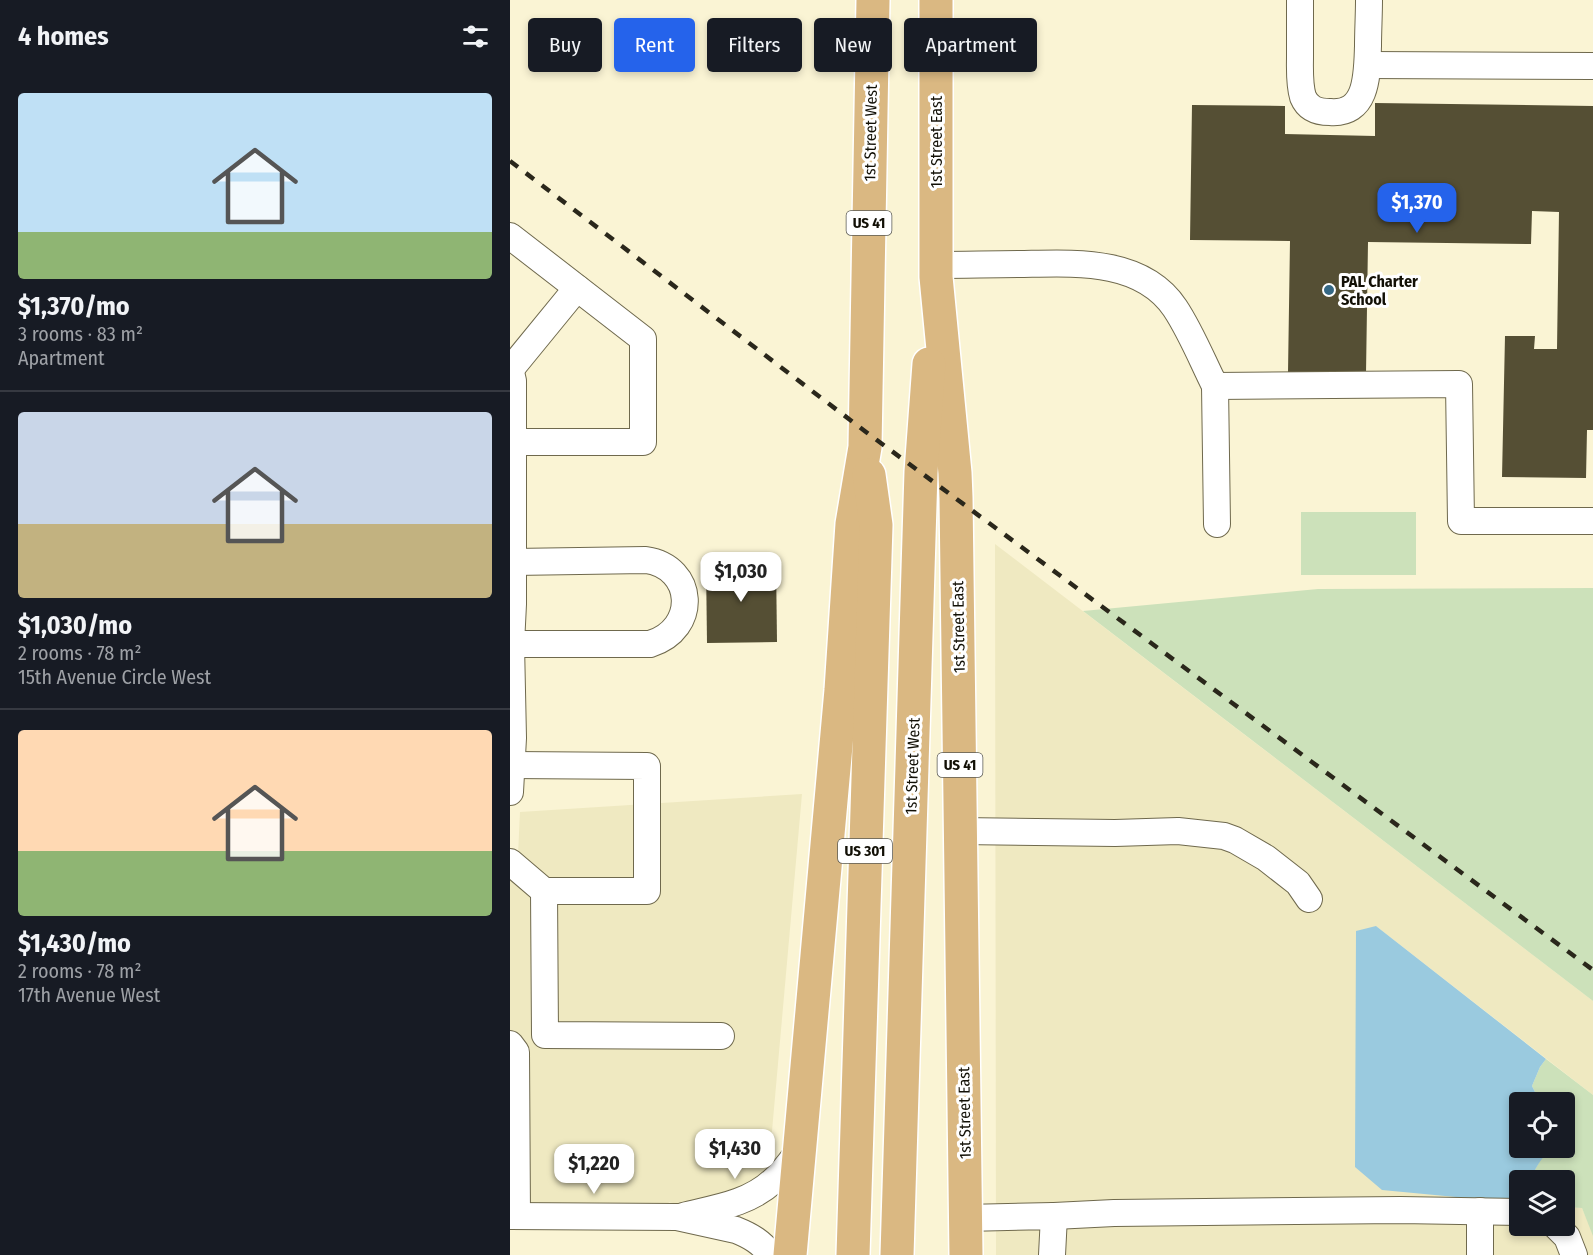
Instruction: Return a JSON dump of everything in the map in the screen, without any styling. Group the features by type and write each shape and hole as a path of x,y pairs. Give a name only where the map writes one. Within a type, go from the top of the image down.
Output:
{"main road":[{"name":"1st Street West","path":"790,1255 840,701 852,525 865,447 873,0"},
{"name":"1st Street East","path":"936,0 936,271 955,474 966,1255"},
{"name":"1st Street West","path":"897,1255 921,472 936,271"},
{"name":"1st Street West","path":"853,1255 876,525 865,447"}],"street":[{"path":"1300,0 1300,78 1303,96 1306,104 1315,110 1329,112 1340,112 1351,108 1359,98 1367,80 1369,0"},
{"path":"1368,64 1593,66"},
{"path":"510,236 644,339 644,442 513,442"},
{"path":"936,271 1073,263 1134,275 1149,283 1163,295 1175,307 1215,386 1217,524"},
{"path":"510,792 513,562 511,373 577,288"},
{"path":"1215,386 1459,384 1461,521 1593,521"},
{"path":"511,644 651,644 661,641 674,631 684,614 685,606 685,596 677,578 664,566 654,562 646,560 513,562"},
{"path":"510,862 544,891 647,891 647,765 512,765"},
{"path":"960,831 1115,833 1178,831 1224,836 1266,858 1298,883 1309,899"},
{"path":"544,891 545,1035"},
{"path":"721,1036 545,1035 513,1048 514,1216 677,1217 745,1233 764,1246 771,1255"},
{"path":"677,1217 740,1202 750,1197 773,1181 800,1149"},
{"path":"965,1218 1400,1210 1509,1212"},
{"path":"1480,1211 1480,1255"},
{"path":"1052,1255 1054,1216"},
{"path":"1566,1236 1574,1255"}],"shaded area":[{"path":"995,544 1593,1001 1593,1095 1376,926 1509,1184 1509,1236 1575,1236 1575,1208 1582,1208 1593,1233 1593,1255 996,1255"},
{"path":"802,794 768,1176 738,1191 677,1204 669,1202 668,1204 510,1203 510,872 518,855 520,812"}],"green space":[{"path":"1301,512 1416,512 1416,575 1301,575"},
{"path":"1593,588 1593,1001 1083,611 1318,589"},
{"path":"1546,1059 1593,1095 1593,1236 1582,1208 1575,1208 1575,1170 1535,1170 1542,1158 1575,1158 1575,1092 1535,1092 1532,1086"}],"water":[{"path":"1376,926 1546,1059 1532,1086 1535,1092 1509,1092 1509,1158 1543,1158 1535,1170 1509,1170 1509,1202 1382,1190 1355,1167 1356,931"}],"building":[{"name":"PAL Charter School","path":"1375,103 1593,106 1593,430 1587,430 1586,478 1502,477 1505,336 1535,336 1534,349 1557,349 1559,212 1532,211 1531,244 1368,242 1366,374 1288,373 1290,241 1190,240 1192,105 1285,106 1285,134 1375,136"},
{"path":"776,562 777,642 707,643 706,563"}],"railway":[{"path":"510,161 866,432 1593,970"}],"place":[{"name":"PAL Charter School","path":"1329,290"}]}
